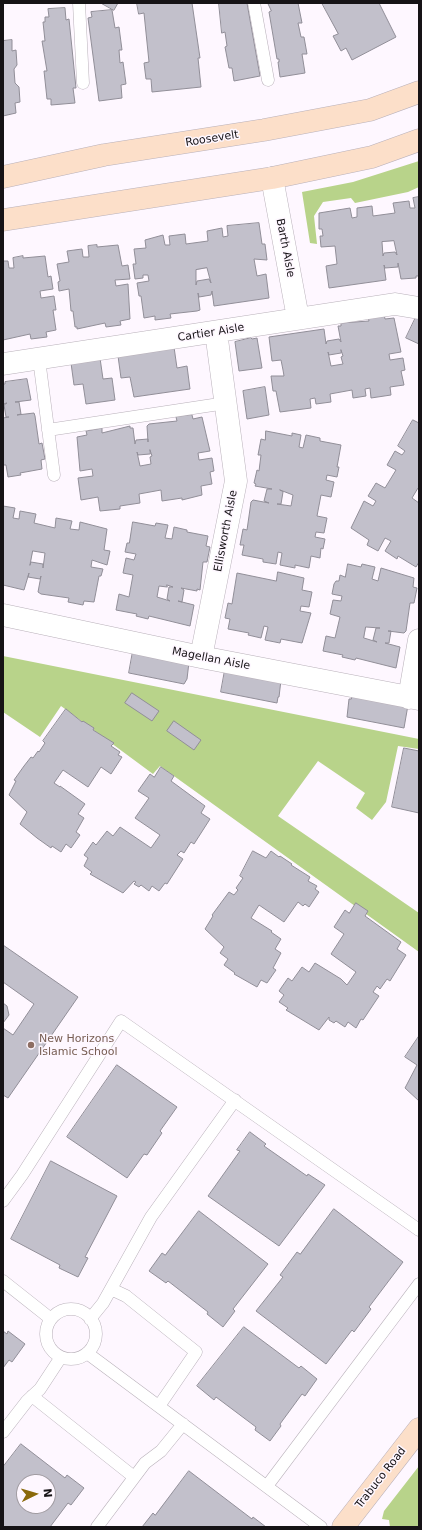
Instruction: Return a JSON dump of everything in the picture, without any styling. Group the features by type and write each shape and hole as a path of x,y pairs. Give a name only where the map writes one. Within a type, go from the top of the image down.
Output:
{"street":[{"name":"Roosevelt","path":"3,177 104,155 264,130 370,110 419,92"},
{"path":"3,220 272,178 372,157 419,140"},
{"name":"Barth Aisle","path":"272,178 298,318"},
{"name":"Cartier Aisle","path":"3,364 395,304 419,308"},
{"name":"Ellisworth Aisle","path":"201,657 236,481 216,332"},
{"name":"Magellan Aisle","path":"3,615 201,657 414,698"},
{"path":"414,698 419,640"},
{"name":"Trabuco Road","path":"344,1527 419,1429"}],"lane":[{"path":"79,3 84,83"},
{"path":"254,3 268,80"},
{"path":"39,359 54,475"},
{"path":"48,430 226,403"},
{"path":"3,1201 22,1175 121,1021 419,1230"},
{"path":"90,1319 103,1303 151,1217 235,1100"},
{"path":"3,1280 51,1319"},
{"path":"267,1486 419,1284"},
{"path":"111,1289 126,1296 196,1352 159,1406"},
{"path":"68,1309 81,1311 90,1319 95,1330 95,1336 91,1348 87,1353 76,1358 61,1356 53,1351 47,1341 46,1328 51,1319 57,1313 68,1309"},
{"path":"87,1353 321,1527"},
{"path":"3,1432 32,1396 40,1389 61,1356"},
{"path":"32,1396 134,1477"},
{"path":"97,1527 145,1463 161,1451 183,1424"}],"green space":[{"path":"419,161 419,187 408,192 355,203 351,198 323,202 314,216 317,244 310,243 302,192 353,182"},
{"path":"3,656 419,739 419,749 398,746 386,802 372,820 356,808 365,793 318,761 278,816 419,913 419,952 160,766 153,774 61,706 40,737 3,712"},
{"path":"419,1466 419,1527 390,1527 389,1520 382,1519 384,1511"}],"building":[{"path":"101,3 118,3 114,10"},
{"path":"137,3 192,3 200,58 198,58 201,87 152,92 151,79 146,79 144,63 149,62 144,13 139,14"},
{"path":"219,3 247,3 260,76 234,81 232,68 229,68 225,47 227,46 225,32 222,33"},
{"path":"268,3 298,3 302,23 298,23 301,37 304,37 307,54 302,54 305,73 280,77 279,59 277,59 269,12 271,11"},
{"path":"322,3 379,3 396,37 352,60 346,48 341,51 333,36 338,34"},
{"path":"65,8 66,20 69,19 76,88 73,88 75,103 51,105 51,99 47,99 44,71 47,71 42,41 45,41 43,22 45,22 45,17 49,17 48,9"},
{"path":"112,10 115,28 119,27 122,50 119,50 120,63 123,62 126,84 121,85 122,98 99,101 88,18 92,17 91,12"},
{"path":"12,40 12,51 16,50 17,65 14,69 15,83 19,87 20,102 15,103 16,113 3,116 3,41"},
{"path":"419,197 419,276 416,276 416,278 401,279 398,263 398,267 385,268 384,265 386,280 329,288 326,266 337,264 335,246 321,247 320,236 323,236 322,229 319,229 319,213 350,208 352,218 357,217 357,208 372,206 373,216 395,213 393,203 409,201 410,208 415,208 413,198","holes":["394,241 397,255 395,252 384,253 383,256 382,242"]},
{"path":"259,223 262,244 265,244 267,260 254,259 257,276 266,274 269,298 214,306 212,291 211,295 199,297 198,293 200,310 170,314 171,318 155,320 155,316 144,318 141,296 139,296 137,283 149,281 148,275 143,275 143,278 135,279 133,264 136,264 134,249 146,248 145,240 163,235 165,245 170,245 169,236 185,234 186,244 208,241 207,231 222,228 223,237 228,236 227,226","holes":["207,268 211,283 209,279 197,281 196,285 196,270"]},
{"path":"97,245 97,247 118,245 122,266 128,265 130,279 115,280 116,286 128,284 130,319 120,321 121,325 106,327 105,323 77,329 77,327 75,327 73,311 71,311 69,289 59,291 58,282 60,281 57,264 69,262 67,251 82,249 83,257 89,257 88,246"},
{"path":"23,256 23,258 45,256 48,277 51,276 53,289 40,291 41,298 54,296 56,310 53,310 56,330 46,332 47,337 31,339 30,334 3,340 3,261 8,261 9,268 14,268 13,258"},
{"path":"384,314 385,319 394,318 401,352 389,354 390,360 403,358 405,370 401,371 404,385 390,387 391,395 371,398 370,388 365,389 366,396 353,398 352,390 330,394 331,402 316,404 315,398 310,399 311,408 280,412 276,391 273,391 271,376 284,376 281,360 272,361 269,337 324,329 326,344 327,341 339,339 341,342 338,326 341,326 341,323 369,321 368,317","holes":["341,350 343,356 341,357 343,364 331,366 328,352 329,355 341,353"]},
{"path":"416,317 419,318 419,344 406,338"},
{"path":"257,338 262,368 239,371 235,342"},
{"path":"174,347 177,368 187,366 190,389 134,397 130,377 121,378 118,356"},
{"path":"100,358 103,379 112,378 115,400 86,404 83,384 74,385 71,363"},
{"path":"27,379 31,400 15,402 19,402 21,414 17,415 34,413 39,444 42,443 45,459 41,460 42,469 8,477 6,465 3,465 3,418 9,417 6,417 4,405 7,403 3,404 3,384 5,384 5,382"},
{"path":"265,387 269,415 247,419 243,391"},
{"path":"192,415 193,419 202,417 210,451 198,453 199,460 212,458 214,471 210,472 212,484 201,486 202,495 182,500 182,498 162,501 161,490 139,494 140,503 120,506 120,509 100,511 98,497 81,500 78,478 93,476 92,469 80,471 77,437 87,435 86,431 102,428 102,433 130,426 130,428 133,428 135,444 136,440 148,439 147,426 149,424 177,421 176,417","holes":["150,450 152,456 150,457 151,464 140,466 137,452 138,455 150,454"]},
{"path":"413,420 419,423 419,489 418,488 412,498 419,503 419,562 416,567 398,556 397,559 385,551 391,541 385,538 378,551 367,545 369,540 351,528 364,501 373,506 376,501 368,496 376,483 385,488 396,470 387,465 395,451 402,455 405,451 398,446"},
{"path":"266,431 292,436 292,433 301,435 299,447 303,448 306,435 320,438 320,441 341,445 337,467 339,467 337,477 327,475 326,480 334,482 331,497 321,495 317,516 327,518 324,533 316,532 315,537 325,539 323,549 321,548 320,558 311,556 309,568 295,565 295,568 280,565 282,553 278,552 276,564 263,562 263,559 242,555 244,545 240,545 243,529 247,530 251,502 253,500 269,503 264,501 267,489 272,489 255,486 256,484 254,483 257,470 259,471 261,455 258,455 261,439 265,440","holes":["280,490 293,495 291,506 277,504 281,504 283,492"]},
{"path":"3,506 15,508 13,518 19,519 20,511 36,514 34,523 55,528 56,518 72,521 70,529 79,530 80,522 107,529 104,550 110,551 107,565 92,560 91,567 103,569 101,576 99,576 94,602 84,601 83,605 68,602 69,598 41,594 38,592 41,576 40,579 28,577 29,573 24,590 3,585","holes":["33,551 45,553 43,568 43,564 31,562 30,565"]},
{"path":"133,522 155,526 156,523 168,525 165,538 172,539 174,527 187,530 187,532 208,536 206,546 210,547 207,562 203,562 200,590 197,589 197,591 181,588 184,590 182,602 194,605 190,626 149,616 148,619 136,616 137,614 116,610 119,594 129,597 133,575 123,573 126,558 134,560 136,554 125,552 127,543 129,543","holes":["167,585 173,587 169,587 167,599 170,601 157,597 159,586 167,587"]},
{"path":"348,564 361,567 362,564 375,567 372,579 378,581 381,568 414,578 413,587 417,588 414,603 410,603 406,631 404,633 391,631 389,643 385,643 400,647 396,668 356,658 355,660 342,657 343,655 323,651 326,636 335,638 340,617 330,614 333,600 341,601 342,596 332,594 334,584 336,581 339,581 340,575 345,577","holes":["366,627 380,628 376,628 373,640 377,642 364,638"]},
{"path":"278,572 304,578 302,590 312,592 309,607 301,606 300,611 311,613 302,643 281,639 280,643 265,640 268,627 264,626 261,638 248,635 249,633 228,629 230,619 225,618 228,603 232,604 237,573 276,581"},
{"path":"133,651 189,662 187,679 184,684 129,673"},
{"path":"225,670 281,680 277,703 221,692"},
{"path":"132,693 159,711 152,721 125,703"},
{"path":"352,694 408,705 404,728 347,717 349,699 351,699"},
{"path":"66,709 82,722 83,721 94,728 93,730 114,743 111,746 120,752 118,755 122,757 111,774 101,767 88,787 63,770 54,783 85,804 78,814 84,818 76,832 80,835 71,848 66,844 61,852 52,846 51,848 20,824 27,812 9,795 16,781 14,780 31,757 33,758 38,751 39,752 45,743 43,741"},
{"path":"174,721 201,740 194,750 167,731"},
{"path":"404,748 419,751 419,813 392,807"},
{"path":"161,767 174,776 171,781 205,806 201,813 210,819 194,844 191,842 184,853 181,851 177,855 183,859 167,884 165,883 159,891 152,886 149,891 141,885 139,887 134,884 136,882 134,881 123,893 90,874 92,872 84,866 88,858 84,855 93,842 96,845 107,831 113,836 120,827 151,848 160,835 135,818 149,798 138,791 150,774 154,777"},
{"path":"253,851 266,858 271,851 279,857 280,856 310,877 308,881 317,886 315,889 319,892 309,907 305,904 303,906 298,902 284,922 259,905 251,918 272,931 271,932 281,939 275,949 281,953 273,968 276,970 267,983 261,980 257,987 234,974 235,973 224,965 228,959 220,953 224,947 205,929 213,916 212,915 229,892 234,895 238,890 236,888 243,878 240,876"},
{"path":"356,903 368,911 365,916 401,942 397,949 406,955 390,981 387,979 380,989 377,986 373,992 379,996 356,1028 348,1022 345,1027 336,1021 334,1023 329,1020 329,1017 319,1030 286,1010 288,1008 279,1002 284,995 279,991 288,978 292,981 302,967 309,972 315,963 341,979 347,985 356,972 331,954 344,934 334,927 345,910 349,913"},
{"path":"3,945 78,997 8,1098 3,1095 3,1028 13,1035 34,1004 3,982"},
{"path":"3,1003 7,1006 9,1015 3,1023"},
{"path":"419,1036 419,1101 405,1088 417,1065 405,1057"},
{"path":"117,1065 177,1107 160,1131 162,1133 147,1155 144,1154 127,1178 67,1137"},
{"path":"250,1132 266,1144 264,1146 307,1176 308,1174 325,1185 279,1246 208,1196 240,1151 237,1150"},
{"path":"51,1161 117,1196 85,1257 88,1258 78,1277 59,1268 60,1265 11,1239"},
{"path":"334,1209 403,1262 369,1307 371,1309 354,1332 352,1330 326,1364 256,1311 283,1277 280,1275 297,1252 300,1254"},
{"path":"199,1211 268,1264 233,1309 235,1311 223,1327 207,1314 208,1312 168,1281 166,1283 149,1271 162,1253 165,1255"},
{"path":"244,1327 299,1368 301,1366 317,1379 305,1396 302,1394 280,1424 281,1426 270,1441 255,1430 256,1427 216,1397 214,1400 197,1386"},
{"path":"3,1331 7,1334 8,1331 25,1344 12,1362 9,1360 3,1368"},
{"path":"21,1444 65,1478 67,1475 84,1488 71,1505 68,1503 50,1527 3,1527 3,1467"},
{"path":"189,1471 252,1519 253,1517 266,1527 142,1527 153,1513 155,1515"}],"place":[{"name":"New Horizons Islamic School","path":"31,1045"}]}
